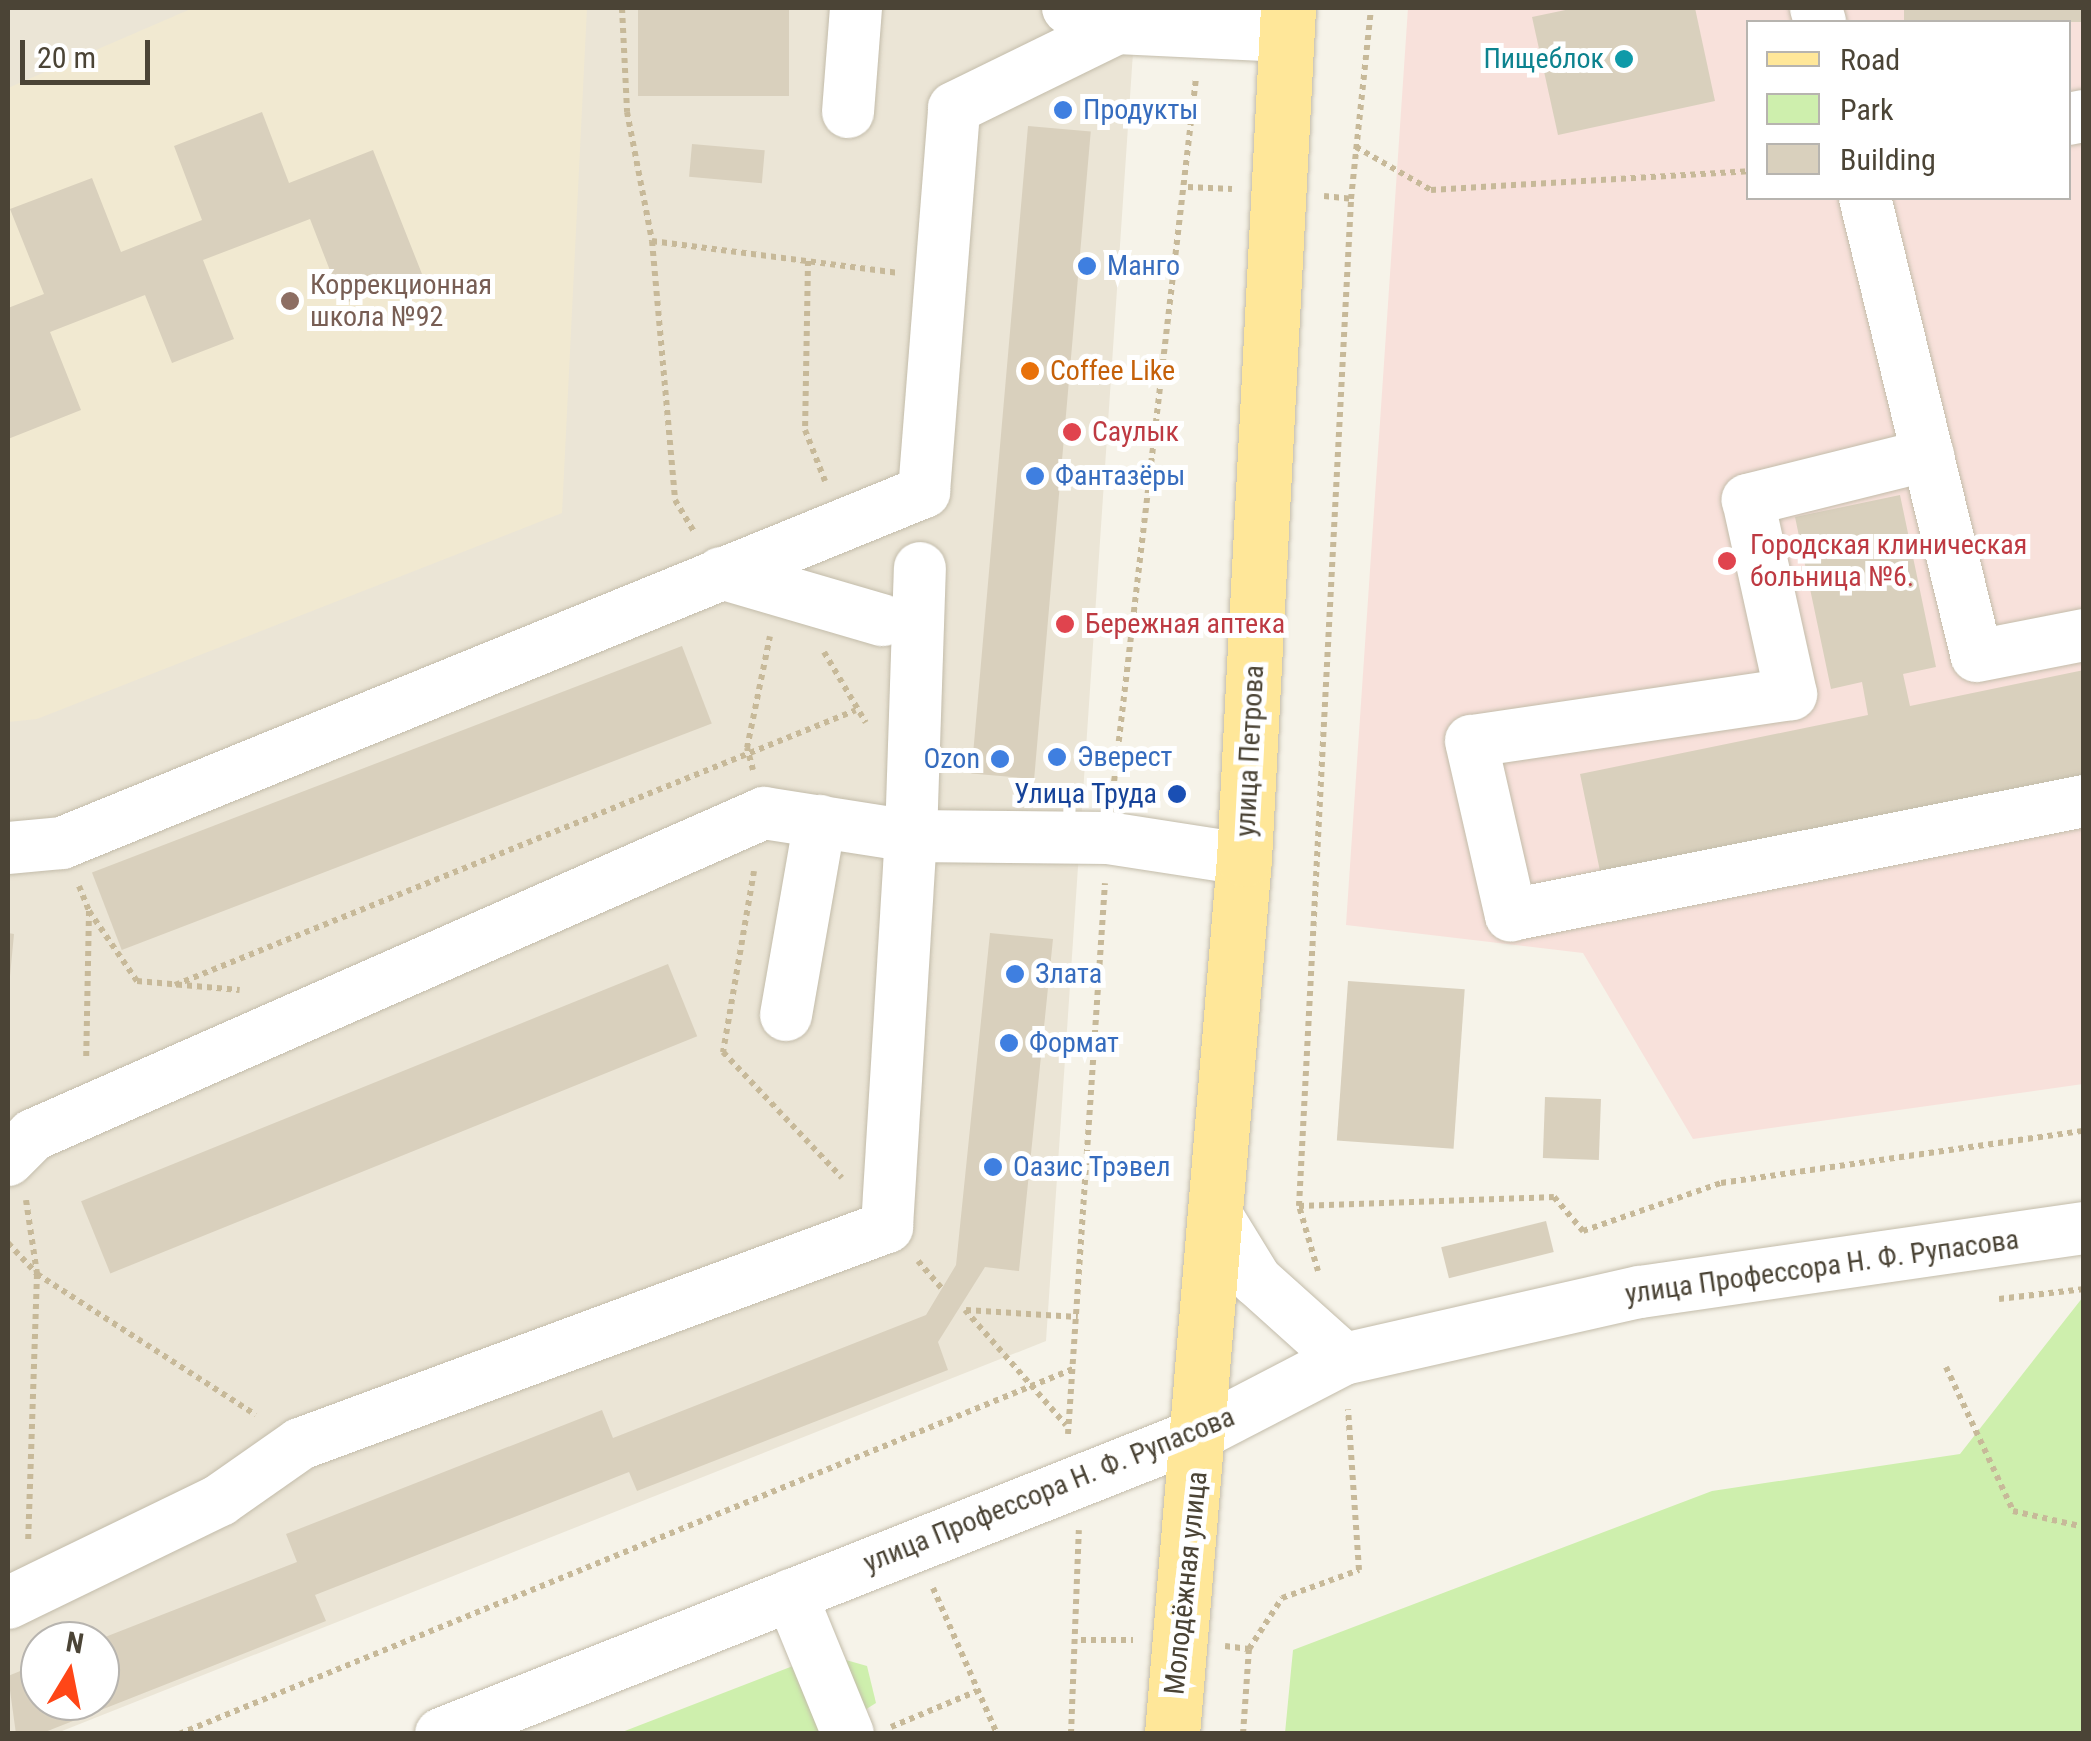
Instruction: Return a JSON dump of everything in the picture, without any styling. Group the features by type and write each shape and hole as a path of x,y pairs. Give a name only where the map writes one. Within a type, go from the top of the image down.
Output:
{"main road":[{"name":"улица Петрова","path":"1200,1433 1244,859 1287,22"},
{"name":"Молодёжная улица","path":"1172,1734 1200,1433"}],"street":[{"path":"848,112 856,8"},
{"path":"1068,8 1118,28 1200,31 1287,22"},
{"path":"8,848 62,843 924,492 954,108 1118,28"},
{"path":"1865,200 1977,656 2084,635"},
{"path":"1928,455 1748,500 1791,694 1471,741 1511,915 2084,801"},
{"path":"17,1598 220,1500 300,1444 887,1226 916,784 920,568"},
{"path":"721,574 882,620"},
{"path":"13,1155 85,1112 764,812 911,836 1108,838 1244,859"},
{"path":"786,1016 820,821"},
{"path":"1215,1214 1256,1280 1344,1360"},
{"name":"улица Профессора Н. Ф. Рупасова","path":"441,1734 1200,1433 1344,1360 1640,1292 2084,1228"},
{"path":"791,1595 848,1734"}],"path":[{"path":"622,8 626,112 652,241 675,500 721,574"},
{"path":"1371,8 1356,146 1299,1206 1554,1197 1583,1231 1721,1182 2084,1131"},
{"path":"1071,1734 1081,1640 1078,1481 1066,1426 1079,1317 1108,838 1200,31"},
{"path":"1356,146 1432,190 1746,171"},
{"path":"652,241 941,278"},
{"path":"808,262 805,430 842,525"},
{"path":"786,592 856,710 916,784"},
{"path":"748,748 786,592"},
{"path":"176,984 748,748 856,710"},
{"path":"62,843 89,911 137,982 254,991"},
{"path":"85,1112 89,911"},
{"path":"13,1155 37,1274 17,1598"},
{"path":"8,1243 37,1274 300,1444"},
{"path":"1999,1300 2084,1289"},
{"path":"1066,1426 965,1310 1079,1317"},
{"path":"1946,1368 2013,1511 2084,1527"},
{"path":"179,1734 1073,1369"},
{"path":"915,1546 997,1734"},
{"path":"1243,1734 1249,1649 1282,1598 1359,1570"},
{"path":"874,1734 977,1692"}],"shaded area":[{"path":"8,8 1136,8 1046,1341 120,1708 120,1621 20,1621 20,1721 87,1721 57,1733 8,1734"},
{"name":"Коррекционная школа №92","path":"193,8 587,8 562,513 37,719 8,722 8,88"},
{"name":"Городская клиническая больница №6.","path":"1408,8 2083,8 2083,1084 1693,1139 1583,953 1346,925"}],"green space":[{"path":"2083,1297 2083,1733 1285,1733 1293,1650 1712,1491 1960,1454"},
{"path":"839,1658 867,1666 876,1703 828,1733 617,1734 798,1664"}],"building":[{"path":"638,8 789,8 789,96 638,96"},
{"name":"Пищеблок","path":"1575,8 1695,8 1715,101 1558,135 1532,17"},
{"path":"1904,8 2084,8 2084,22 1904,20"},
{"path":"262,112 289,183 373,150 422,274 343,304 310,219 203,260 234,339 172,363 145,295 50,332 81,410 8,439 8,308 44,294 10,209 92,178 121,252 202,220 174,146"},
{"path":"1028,126 1091,131 1034,779 971,774"},
{"path":"692,144 765,150 762,183 689,177"},
{"path":"1900,495 1936,667 1903,674 1910,706 2084,670 2084,777 1601,876 1580,774 1868,715 1862,682 1831,689 1795,517"},
{"path":"682,646 712,723 122,950 92,872"},
{"path":"8,933 14,934 10,976 8,976"},
{"path":"990,933 1053,939 1019,1271 985,1267 938,1342 948,1370 637,1491 629,1472 315,1595 326,1621 120,1702 120,1631 297,1562 286,1534 602,1410 613,1438 926,1315 956,1265"},
{"path":"668,964 697,1036 110,1273 81,1201"},
{"path":"1348,981 1465,989 1454,1149 1337,1141"},
{"path":"1545,1097 1601,1099 1599,1160 1543,1158"},
{"path":"1546,1221 1554,1252 1449,1278 1441,1247"},
{"path":"20,1671 20,1721 73,1721 40,1734 16,1734 8,1676"}],"place":[{"name":"Пищеблок","path":"1624,59"},
{"name":"Продукты","path":"1063,110"},
{"name":"Манго","path":"1087,266"},
{"name":"Коррекционная школа №92","path":"290,301"},
{"name":"Coffee Like","path":"1030,371"},
{"name":"Саулык","path":"1072,432"},
{"name":"Фантазёры","path":"1035,476"},
{"name":"Городская клиническая больница №6.","path":"1727,561"},
{"name":"Бережная аптека","path":"1065,624"},
{"name":"Эверест","path":"1057,757"},
{"name":"Ozon","path":"1000,759"},
{"name":"Улица Труда","path":"1177,794"},
{"name":"Злата","path":"1015,974"},
{"name":"Формат","path":"1009,1043"},
{"name":"Оазис Трэвел","path":"993,1167"}]}
